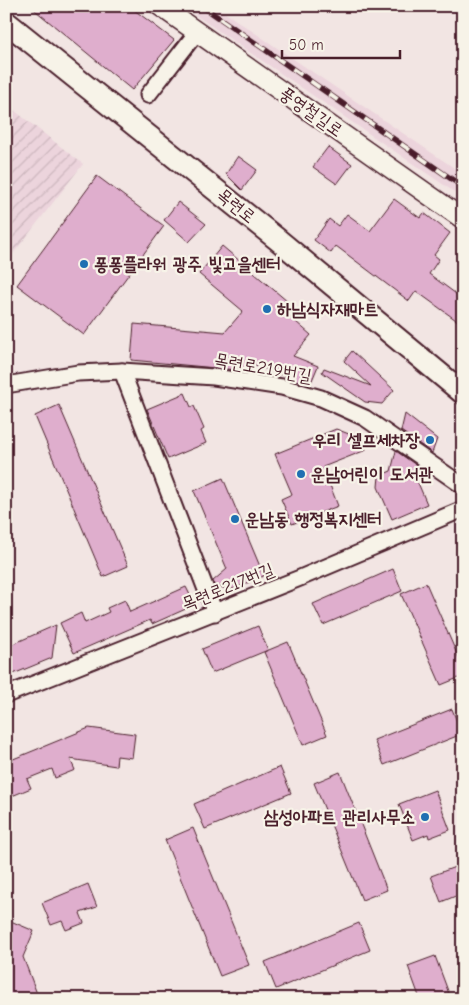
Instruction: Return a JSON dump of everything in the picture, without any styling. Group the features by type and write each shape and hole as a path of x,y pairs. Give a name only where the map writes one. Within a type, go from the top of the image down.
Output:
{"main road":[{"name":"목련로","path":"6,22 277,239 463,393"}],"street":[{"name":"풍영철길로","path":"160,6 463,219"},
{"path":"148,95 197,32"},
{"path":"122,372 215,613"},
{"name":"목련로219번길","path":"6,385 78,373 122,372 214,377 282,387 321,398 365,418 463,486"},
{"name":"목련로217번길","path":"6,695 215,613 463,509"}],"shaded area":[{"path":"182,6 215,6 463,174 463,198"},
{"path":"6,104 83,164 6,263"}],"building":[{"path":"30,6 129,6 174,40 132,90"},
{"path":"328,147 352,164 337,184 313,167"},
{"path":"238,156 257,170 242,190 226,174"},
{"name":"퐁퐁플라워 광주 빛고을센터","path":"97,176 164,226 84,335 17,285"},
{"path":"394,199 420,218 424,213 450,233 434,255 439,259 429,274 463,299 463,325 416,291 409,301 336,246 331,253 314,240 329,219 338,226 347,214 370,231"},
{"path":"178,202 206,224 189,242 164,220"},
{"name":"하남식자재마트","path":"222,246 294,307 288,315 311,335 293,356 318,366 310,385 252,364 247,371 131,360 134,324 225,332 243,311 199,274"},
{"path":"352,351 394,390 382,404 365,402 322,372 324,368 371,386 344,361"},
{"path":"185,393 191,407 194,406 204,429 201,431 206,443 168,459 147,409"},
{"path":"59,405 128,566 103,577 35,416"},
{"path":"405,414 437,439 432,453 401,431"},
{"name":"운남어린이 도서관","path":"336,429 354,436 362,442 366,450 323,467 338,506 292,524 281,499 292,494 275,454"},
{"path":"396,451 426,472 426,474 413,471 427,504 392,519 378,487 379,476 391,471"},
{"name":"운남동 행정복지센터","path":"223,478 264,576 230,590 214,585 213,581 227,569 194,491"},
{"path":"393,569 402,591 323,625 313,604"},
{"path":"426,583 463,668 463,676 441,685 401,594"},
{"path":"186,587 191,597 188,608 152,624 150,620 74,653 60,623 81,613 85,623 109,612 107,608 125,600 130,612"},
{"path":"56,625 52,658 6,677 6,647"},
{"path":"258,626 268,650 212,673 202,649"},
{"path":"288,642 327,735 303,745 264,652"},
{"path":"452,709 462,734 384,765 374,740"},
{"path":"89,728 135,734 132,758 117,756 116,766 70,759 75,770 55,778 52,769 27,779 31,788 12,796 6,782 6,762"},
{"path":"280,767 291,793 205,829 194,804"},
{"path":"340,772 387,890 362,900 314,783"},
{"name":"삼성아파트 관리사무소","path":"435,790 450,830 429,838 428,834 413,840 399,804"},
{"path":"193,828 249,965 220,976 165,840"},
{"path":"463,864 463,893 441,902 431,876"},
{"path":"88,884 97,907 80,913 84,923 66,930 62,921 51,925 42,903"},
{"path":"6,919 34,931 23,957 39,999 6,999"},
{"path":"359,923 370,950 276,989 265,962"},
{"path":"435,956 451,999 420,999 408,966"}],"railway":[{"path":"202,6 463,187"}],"place":[{"name":"퐁퐁플라워 광주 빛고을센터","path":"84,264"},
{"name":"하남식자재마트","path":"267,309"},
{"name":"우리 셀프세차장","path":"430,440"},
{"name":"운남어린이 도서관","path":"301,474"},
{"name":"운남동 행정복지센터","path":"235,519"},
{"name":"삼성아파트 관리사무소","path":"425,817"}]}
